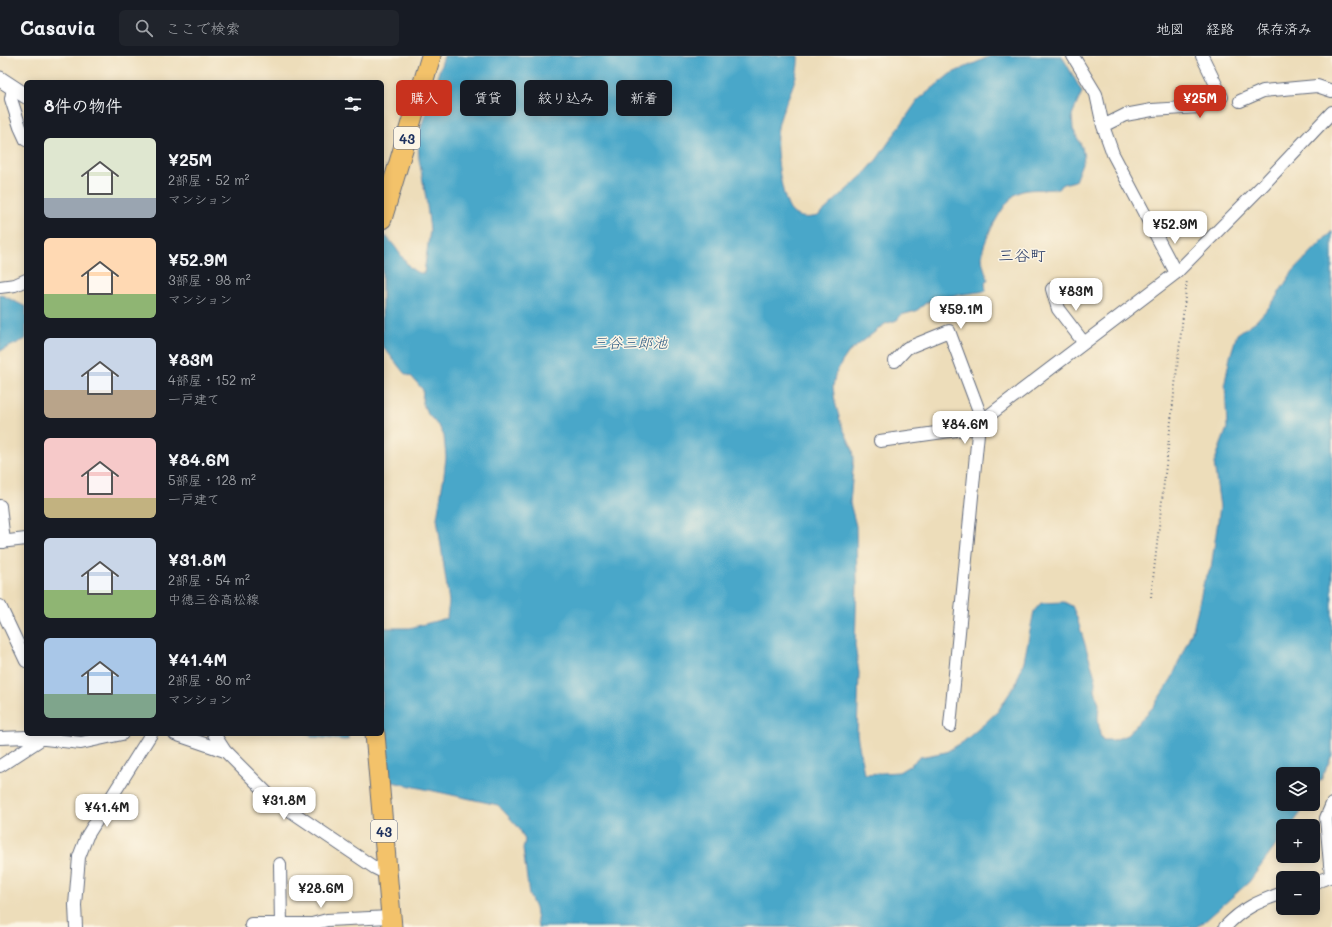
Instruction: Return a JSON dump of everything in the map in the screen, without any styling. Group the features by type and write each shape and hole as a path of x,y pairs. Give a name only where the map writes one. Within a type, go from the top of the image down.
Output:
{"main road":[{"name":"43","path":"384,212 432,56"},
{"name":"43","path":"376,736 392,922"}],"street":[{"path":"1073,56 1096,94 1103,126 1113,154 1181,269"},
{"path":"1103,126 1125,115 1152,110 1200,106 1212,103 1222,97 1202,56"},
{"path":"0,79 24,95"},
{"path":"1240,101 1263,91 1317,86 1332,91"},
{"path":"13,87 11,99 24,136"},
{"path":"880,441 971,428 982,422 1181,269 1332,112"},
{"path":"0,287 15,285 24,281"},
{"path":"1052,289 1058,309 1084,343"},
{"path":"895,361 907,348 948,331 982,422 950,726"},
{"path":"0,506 2,542 24,539"},
{"path":"0,606 24,657"},
{"path":"0,738 63,737 80,742 112,736"},
{"path":"76,927 75,905 79,857 84,843 150,736"},
{"path":"181,736 225,752"},
{"path":"215,736 225,752 273,799 375,868 387,874"},
{"path":"0,766 43,738"},
{"path":"1320,880 1332,876 1326,818 1332,804"},
{"path":"280,864 281,925"},
{"path":"1225,927 1242,912 1259,901 1276,895"},
{"path":"252,924 312,924 327,920 392,922"}],"path":[{"path":"1151,597 1186,291 1187,277 1181,269"}],"water":[{"name":"三谷三郎池","path":"444,56 798,56 796,76 781,115 777,135 777,152 782,187 788,207 792,212 801,217 818,216 865,173 877,159 918,100 950,74 991,56 1062,56 1082,92 1072,115 1073,129 1082,147 1084,158 1075,181 1063,184 1058,188 1053,189 1026,190 1016,194 1005,205 994,223 983,249 982,255 984,267 988,279 985,283 986,291 936,298 926,303 916,311 901,315 897,320 885,324 848,353 835,375 833,387 835,402 841,424 853,450 854,458 850,503 856,526 857,584 855,645 859,673 857,734 864,774 899,772 920,757 946,752 963,742 998,711 1016,683 1024,661 1034,611 1041,603 1064,602 1072,606 1095,677 1095,690 1099,704 1098,718 1100,735 1103,740 1114,740 1127,735 1153,707 1172,678 1194,626 1204,581 1211,568 1220,507 1214,463 1227,428 1225,382 1230,357 1237,334 1256,321 1271,305 1293,271 1332,231 1332,755 1320,781 1320,767 1276,767 1276,811 1302,811 1296,819 1276,819 1276,845 1249,882 1204,922 1196,927 538,927 535,908 529,895 523,848 525,840 519,828 498,805 388,781 384,736 384,628 410,628 447,618 449,602 437,518 446,457 444,436 440,428 427,413 422,402 423,390 412,377 404,373 384,348 384,242 386,236 412,269 419,273 424,273 430,230 419,159 418,137 425,116 452,116 452,80 436,80"},
{"path":"0,294 24,306 24,340 0,351"},
{"path":"311,736 348,736 348,739 345,740"}],"district":[{"name":"三谷町","path":"1022,254"}]}
